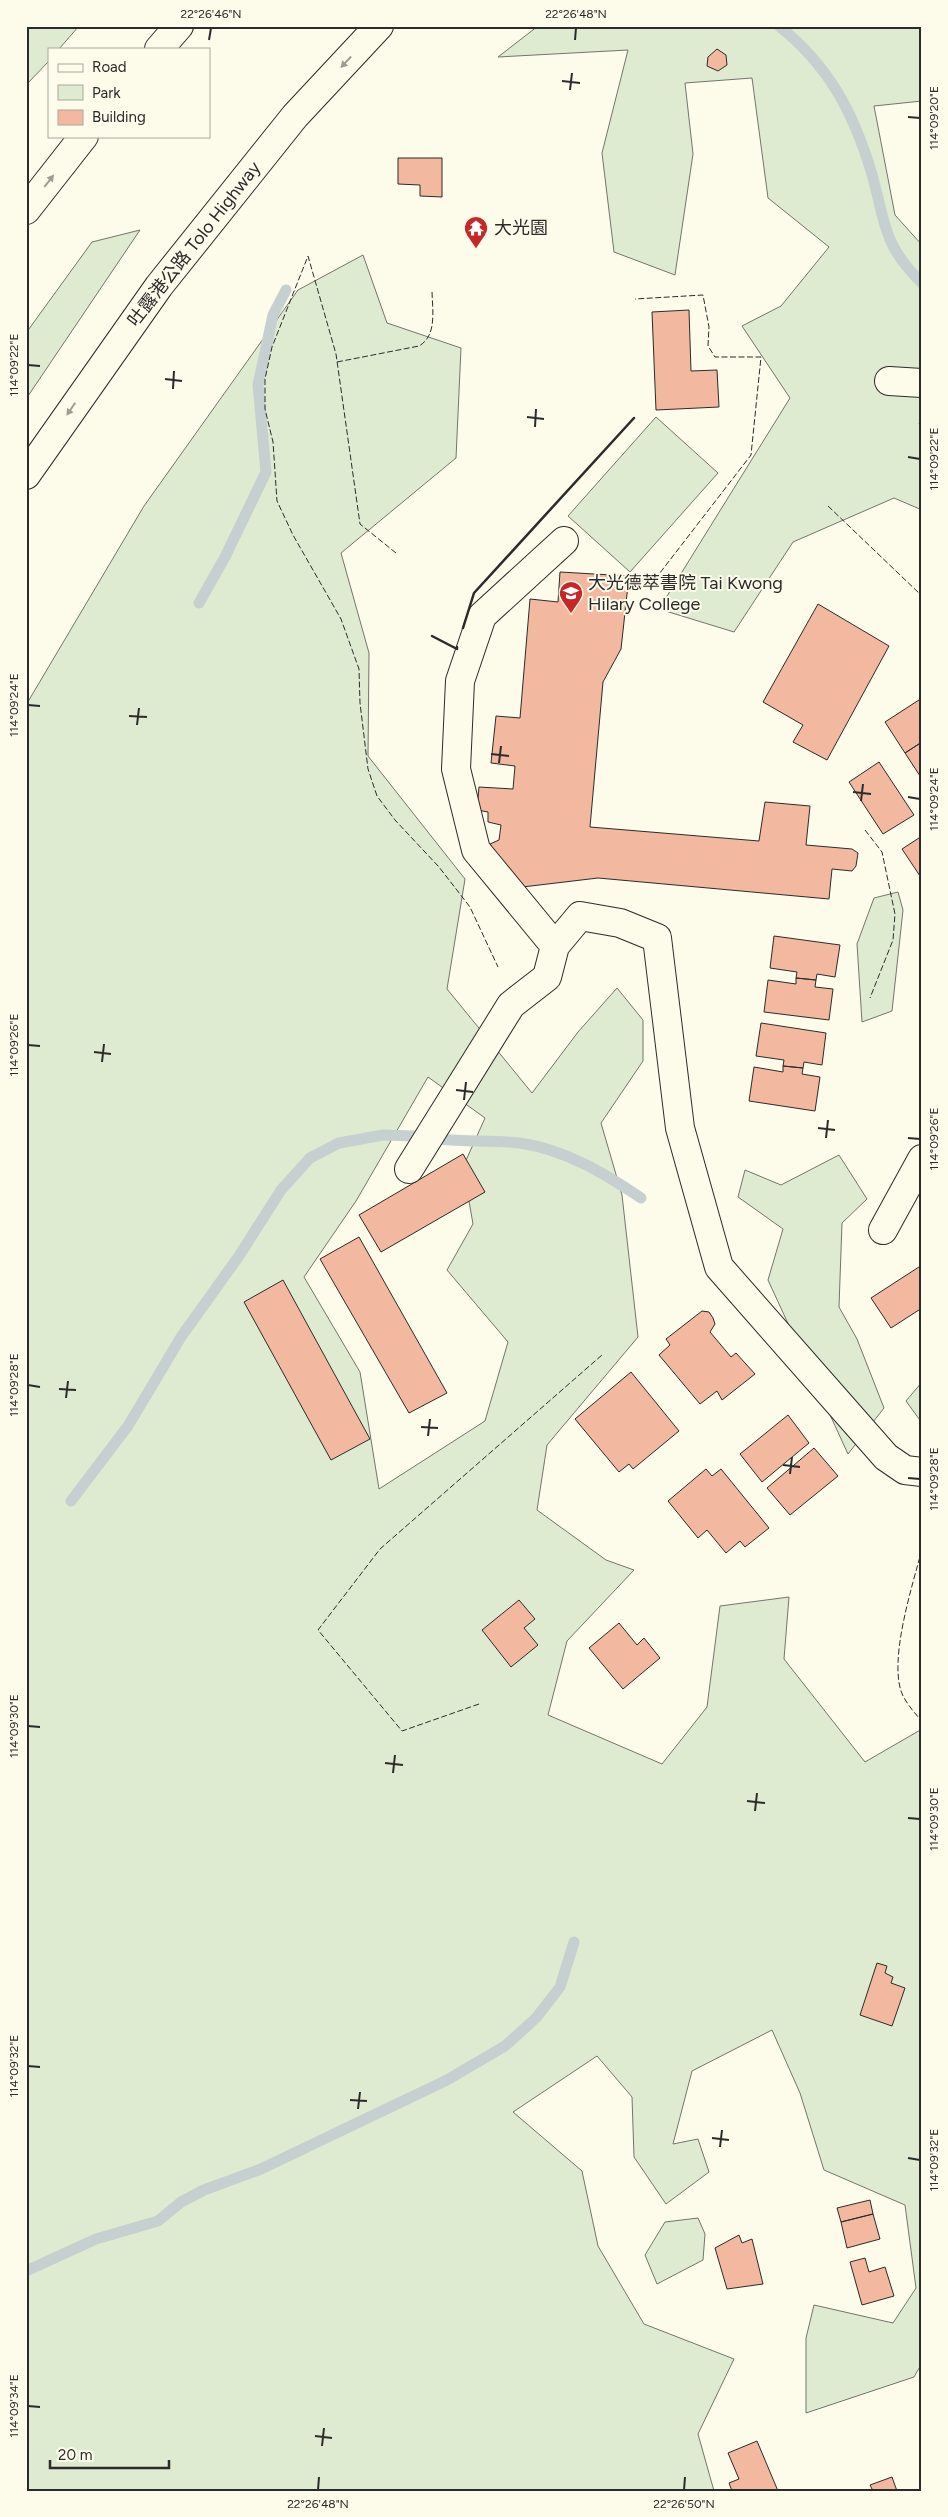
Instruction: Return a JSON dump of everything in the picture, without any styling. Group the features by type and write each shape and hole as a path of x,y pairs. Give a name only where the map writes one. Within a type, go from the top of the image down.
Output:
{"main road":[{"path":"160,48 179,26"},
{"name":"吐露港公路 Tolo Highway","path":"26,475 159,286 283,132 379,26"},
{"path":"26,210 78,144"},
{"path":"889,381 922,382"},
{"path":"555,946 476,850 456,768 460,681 482,616 564,541"},
{"path":"409,1169 511,1005 547,977 555,946 580,916 620,923 657,938 680,1128 719,1267 886,1457 905,1470 922,1472"},
{"path":"882,1230 922,1159"}],"green space":[{"path":"26,26 79,26 60,48 48,48 48,62 26,85"},
{"path":"538,26 922,26 922,101 874,106 895,215 922,245 922,416 919,424 922,425 922,510 894,498 793,542 734,632 659,609 790,398 742,326 781,306 829,247 768,198 752,78 685,83 693,154 675,275 614,252 602,153 628,50 498,57"},
{"path":"140,230 26,399 26,333 92,242"},
{"path":"363,255 387,323 461,348 456,458 341,553 369,653 368,756 465,879 447,989 532,1093 578,1032 617,988 643,1020 643,1061 601,1123 622,1195 638,1337 547,1445 537,1510 606,1560 634,1570 567,1641 548,1715 662,1764 707,1707 720,1606 789,1597 784,1659 865,1762 922,1729 922,2363 914,2377 806,2413 806,2338 814,2305 893,2323 916,2288 905,2205 824,2170 800,2093 772,2030 692,2071 673,2144 698,2139 709,2172 666,2204 634,2157 632,2097 597,2056 513,2112 582,2171 598,2246 644,2324 734,2359 698,2434 714,2491 26,2491 26,705 144,506 298,290","holes":["428,1077 485,1118 463,1167 473,1224 447,1270 508,1342 485,1421 379,1489 360,1372 304,1277 356,1201"]},
{"path":"656,417 718,473 630,572 568,516"},
{"path":"898,892 903,910 892,1011 862,1022 857,944 874,898"},
{"path":"839,1155 867,1199 842,1223 839,1307 857,1339 884,1408 848,1454 768,1280 783,1229 738,1197 745,1170 781,1185"},
{"path":"922,1382 922,1423 906,1401"},
{"path":"698,2218 705,2234 703,2260 657,2284 645,2255 665,2222"}],"building":[{"path":"717,49 726,55 727,65 718,71 707,66 708,57"},
{"path":"398,158 442,158 442,197 420,196 420,185 398,184"},
{"path":"689,310 691,371 717,370 719,407 656,410 652,312"},
{"path":"560,572 629,576 621,649 603,682 590,827 759,841 765,802 810,806 806,845 852,849 858,853 856,866 852,871 832,869 829,899 598,878 514,888 490,844 499,840 501,825 488,822 488,812 477,810 479,787 513,789 515,766 491,763 496,716 520,718 530,599 558,602"},
{"path":"818,604 889,646 827,760 793,742 803,725 763,702"},
{"path":"922,698 922,742 905,753 885,722"},
{"path":"922,742 922,779 905,753"},
{"path":"879,762 914,815 883,834 849,782"},
{"path":"922,836 922,879 902,849"},
{"path":"774,936 840,945 835,977 817,974 816,980 796,978 797,972 770,968"},
{"path":"796,978 816,980 815,987 833,989 829,1020 764,1012 768,980 796,984"},
{"path":"761,1023 826,1033 822,1065 804,1062 803,1068 783,1066 784,1060 756,1056"},
{"path":"783,1066 803,1068 802,1074 820,1077 815,1111 749,1101 754,1067 783,1072"},
{"path":"463,1154 485,1192 381,1252 359,1215"},
{"path":"359,1237 447,1393 409,1413 320,1259"},
{"path":"922,1265 922,1308 891,1328 871,1298"},
{"path":"283,1280 370,1439 331,1460 244,1302"},
{"path":"702,1311 709,1312 713,1318 715,1324 710,1332 731,1357 736,1353 755,1374 722,1400 717,1391 700,1404 659,1355 670,1345 666,1339"},
{"path":"631,1372 679,1431 633,1469 629,1464 619,1472 575,1419"},
{"path":"788,1415 809,1443 762,1482 740,1454"},
{"path":"814,1448 838,1476 790,1515 767,1488"},
{"path":"706,1469 712,1476 721,1469 769,1528 745,1547 740,1541 726,1553 707,1530 698,1538 668,1501"},
{"path":"519,1600 535,1619 524,1628 538,1645 511,1667 482,1630"},
{"path":"619,1623 637,1645 644,1638 660,1658 623,1689 589,1648"},
{"path":"877,1963 887,1966 885,1973 893,1977 891,1983 905,1988 892,2026 860,2015"},
{"path":"870,2200 873,2214 841,2222 837,2208"},
{"path":"873,2214 880,2239 847,2248 841,2222"},
{"path":"739,2235 742,2243 752,2239 763,2284 727,2289 715,2248"},
{"path":"865,2258 869,2272 885,2267 894,2296 862,2305 850,2262"},
{"path":"757,2441 778,2491 732,2491 729,2483 739,2479 728,2453"},
{"path":"892,2477 897,2491 873,2491 870,2485"}],"waterway":[{"path":"779,26 812,57 837,91 864,149 892,243 899,256 922,283"},
{"path":"199,603 225,557 266,472 258,385 273,315 286,290"},
{"path":"71,1501 128,1426 181,1337 239,1256 281,1190 310,1158 339,1143 383,1135 414,1136"},
{"path":"439,1139 520,1143 537,1146 569,1157 599,1171 641,1198"},
{"path":"26,2271 96,2239 158,2221 181,2202 204,2190 261,2169 447,2080 505,2046 536,2018 560,1987 574,1942"}],"fence":[{"path":"396,553 360,524 336,354 308,256 272,347 265,379 265,409 273,442 277,501 293,535 341,619 359,669 360,703 368,769 377,796 395,820 439,867 470,907 498,967"},
{"path":"337,362 419,346 429,335 433,321 432,290"},
{"path":"629,576 656,578 751,455 761,357 715,357 708,346 709,327 703,295 635,299"},
{"path":"828,506 921,595"},
{"path":"865,830 882,852 895,914 893,940 870,998"},
{"path":"479,1704 402,1731 318,1630 380,1549 602,1355"},
{"path":"922,1549 903,1623 898,1664 899,1682 903,1696 922,1721"}],"wall":[{"path":"463,628 474,593 634,418"},
{"path":"432,636 457,649 457,647"}],"place":[{"name":"大光園","path":"476,249"},
{"name":"大光德萃書院 Tai Kwong Hilary College","path":"571,614"}]}
